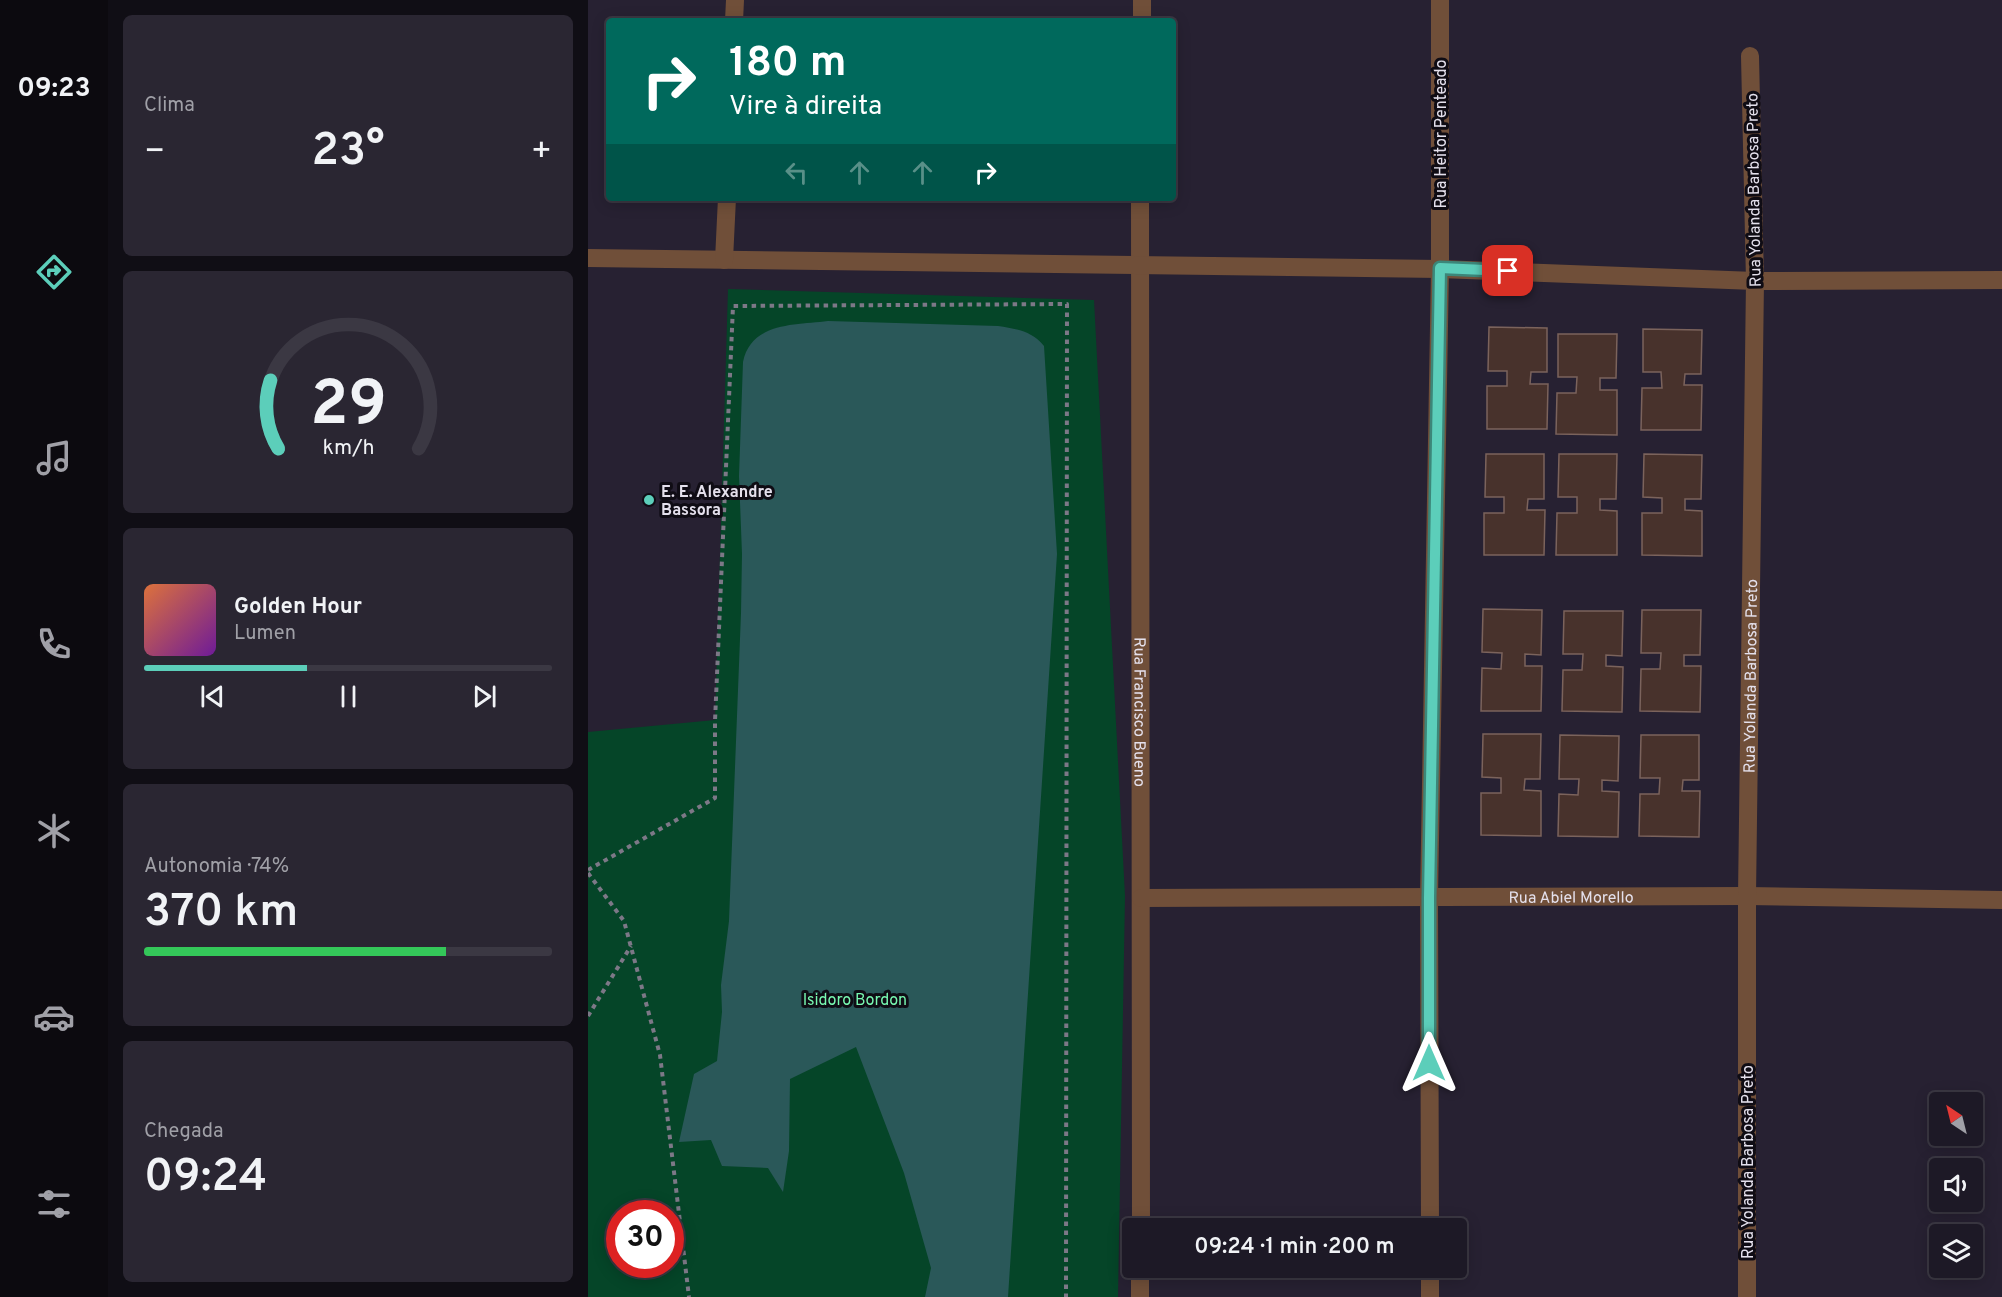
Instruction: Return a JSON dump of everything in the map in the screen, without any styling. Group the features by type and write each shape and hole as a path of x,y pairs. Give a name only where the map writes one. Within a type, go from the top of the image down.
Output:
{"street":[{"path":"734,18 735,0"},
{"path":"1142,18 1143,0"},
{"name":"Rua Heitor Penteado","path":"1430,1218 1429,898 1440,268 1440,0"},
{"name":"Rua Yolanda Barbosa Preto","path":"1747,1297 1747,896 1755,280 1750,56"},
{"path":"724,260 727,201"},
{"name":"Rua Francisco Bueno","path":"1140,201 1141,1218"},
{"path":"588,258 1440,268 1755,280 2002,280"},
{"name":"Rua Abiel Morello","path":"1141,898 1747,896 2002,900"},
{"path":"1140,1278 1140,1297"},
{"path":"1430,1278 1430,1297"}],"path":[{"path":"688,1297 660,1055 624,921 588,871 715,798 715,721 733,306 1067,304 1066,1297"},
{"path":"588,1016 631,946"}],"green space":[{"name":"Isidoro Bordon","path":"728,289 1094,300 1125,896 1118,1297 588,1297 588,732 715,720"}],"shaded area":[{"path":"828,321 998,326 1029,334 1044,346 1057,554 1008,1297 925,1297 931,1268 904,1173 856,1047 790,1079 789,1151 783,1192 768,1168 722,1166 711,1140 679,1142 694,1074 717,1061 722,1012 721,985 729,921 741,613 742,554 739,476 743,362 755,339 765,333 789,325"}],"building":[{"path":"1489,327 1547,328 1547,372 1531,372 1530,384 1548,384 1547,429 1487,429 1487,386 1507,386 1507,371 1488,371"},
{"path":"1643,329 1702,330 1701,374 1685,374 1684,385 1702,385 1701,430 1641,430 1642,388 1662,388 1661,372 1643,372"},
{"path":"1558,334 1617,334 1616,378 1600,378 1600,390 1617,390 1617,435 1556,434 1557,393 1576,393 1577,377 1558,377"},
{"path":"1486,454 1544,454 1544,499 1528,499 1527,510 1545,510 1544,555 1484,555 1484,513 1504,513 1504,497 1485,497"},
{"path":"1559,454 1617,454 1616,499 1600,499 1600,510 1617,511 1617,555 1556,555 1557,513 1577,513 1577,497 1558,497"},
{"path":"1644,454 1702,455 1701,499 1685,499 1685,510 1702,511 1702,556 1642,555 1642,513 1662,513 1662,498 1643,497"},
{"path":"1483,609 1542,610 1541,655 1525,654 1525,666 1542,666 1541,711 1481,711 1482,668 1501,669 1502,653 1482,652"},
{"path":"1642,610 1701,610 1700,655 1684,655 1684,666 1701,666 1700,712 1640,711 1641,669 1660,669 1661,653 1641,653"},
{"path":"1564,611 1623,611 1622,656 1606,655 1606,666 1623,667 1622,712 1562,711 1563,670 1582,670 1583,654 1563,654"},
{"path":"1483,734 1541,734 1540,779 1525,779 1524,790 1541,791 1541,836 1481,835 1481,793 1501,793 1501,778 1482,777"},
{"path":"1560,735 1619,736 1618,781 1602,780 1602,791 1619,792 1618,837 1558,836 1559,794 1578,795 1579,779 1559,779"},
{"path":"1641,735 1699,735 1699,780 1683,780 1682,791 1700,791 1699,837 1639,836 1640,794 1659,794 1660,778 1640,778"}],"place":[{"name":"E. E. Alexandre Bassora","path":"649,500"}],"route":[{"path":"1429,1063 1429,898 1440,268 1508,271"}]}
